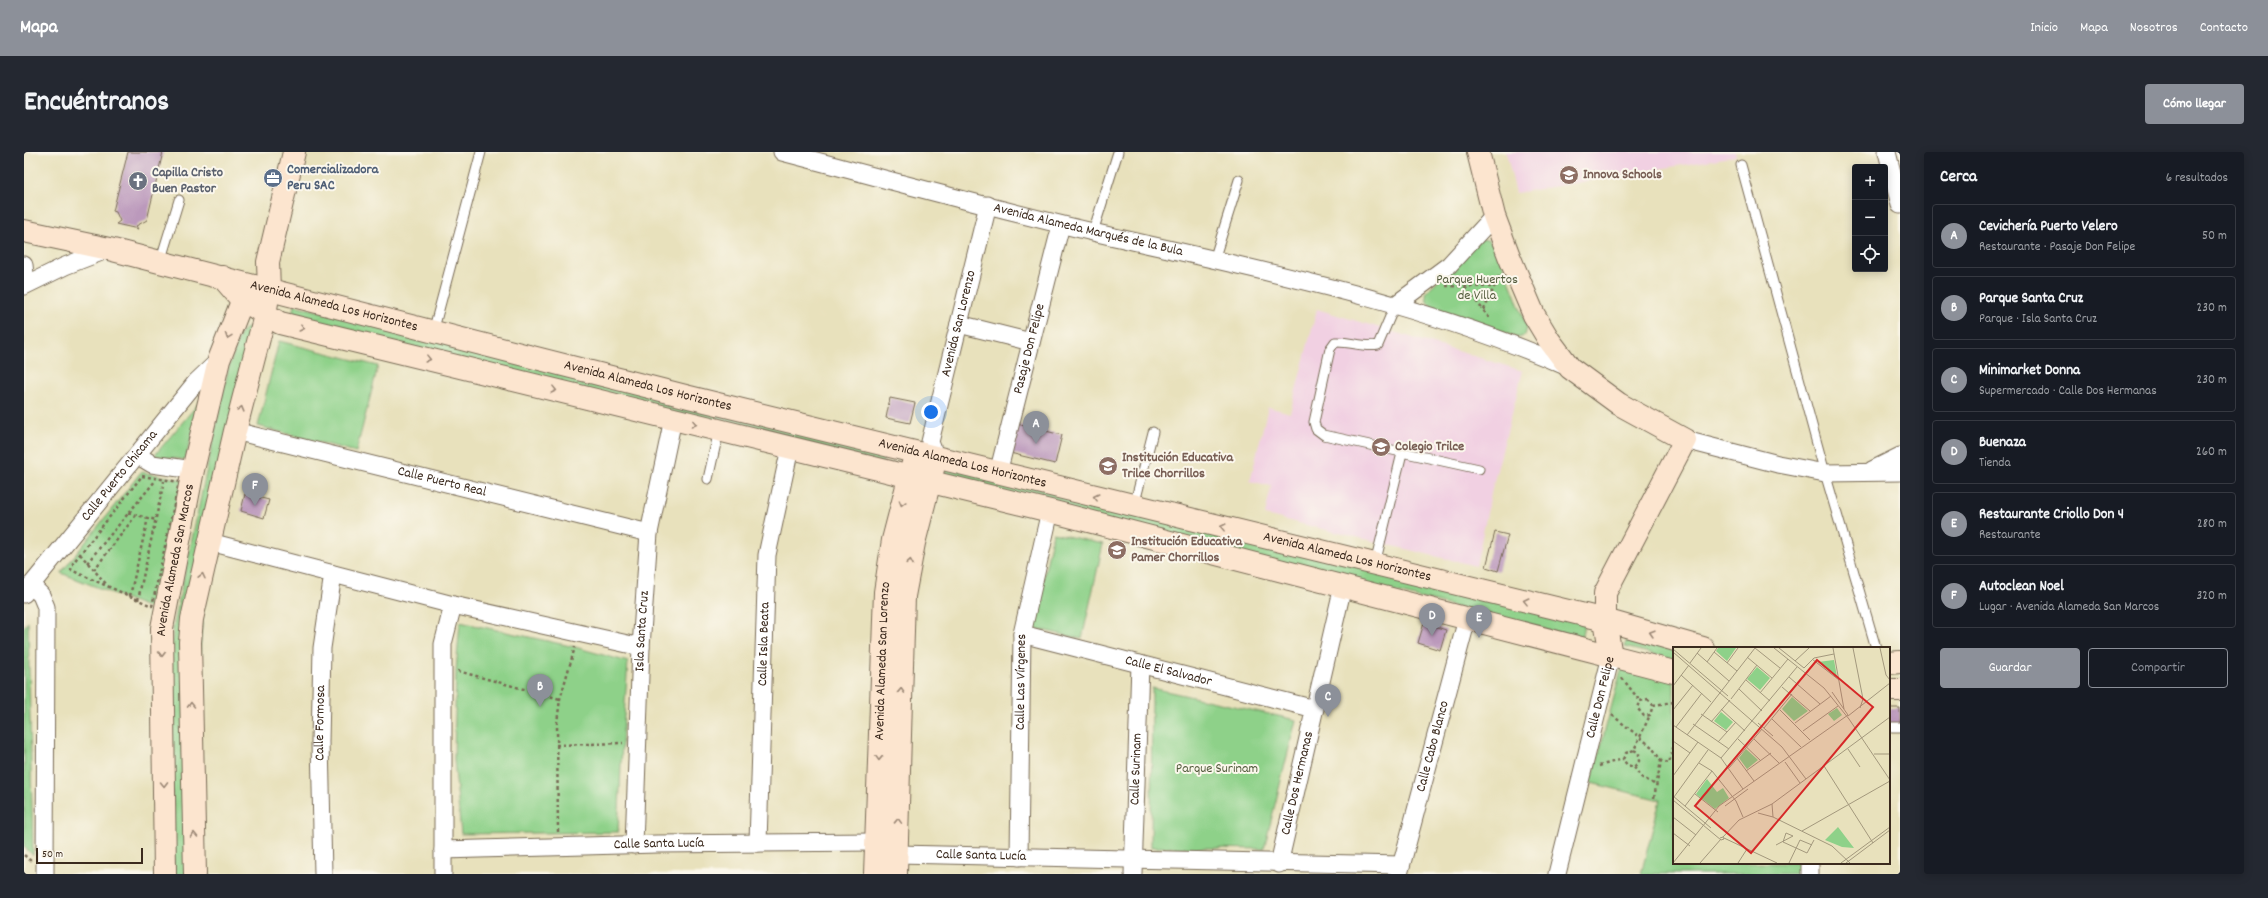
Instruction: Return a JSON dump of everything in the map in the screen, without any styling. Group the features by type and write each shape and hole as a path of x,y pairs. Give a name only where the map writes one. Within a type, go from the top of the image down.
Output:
{"main road":[{"name":"Avenida Alameda San Marcos","path":"195,874 190,642 192,619 235,430 265,314 269,290 268,262 294,152"},
{"path":"1478,152 1494,216 1534,315 1549,340 1570,368"},
{"name":"Avenida Alameda Los Horizontes","path":"24,232 109,249 222,277 245,292 265,314 280,323 1050,511 1467,619 1609,663 1673,672"},
{"name":"Avenida Alameda San Marcos","path":"164,874 162,628 186,476 219,360 245,292 268,262"},
{"name":"Avenida Alameda Los Horizontes","path":"245,292 269,290 433,332 927,451 998,473 1605,620 1700,647"},
{"name":"Avenida Alameda Marqués de la Bula","path":"1570,368 1619,404 1685,440"},
{"name":"Calle Don Felipe","path":"1609,663 1605,620 1606,593 1685,440"},
{"name":"Avenida Alameda San Lorenzo","path":"897,864 904,596 914,543 920,479 927,451"},
{"name":"Avenida Alameda San Lorenzo","path":"875,874 885,592 893,540 920,479"},
{"path":"1890,663 1900,662"}],"street":[{"name":"Avenida Alameda Marqués de la Bula","path":"782,152 1061,225 1214,260 1395,305 1532,352 1570,368"},
{"path":"1887,152 1900,204"},
{"name":"Avenida San Lorenzo","path":"927,451 988,205"},
{"path":"1395,305 1432,278 1459,255 1494,216"},
{"name":"Pasaje Don Felipe","path":"998,473 1061,225"},
{"path":"24,265 25,285 65,266 109,249"},
{"path":"959,324 1031,342"},
{"name":"Calle Puerto Chicama","path":"28,590 196,382 219,360"},
{"name":"Isla Santa Cruz","path":"634,845 641,647 649,533 673,420"},
{"name":"Calle Puerto Real","path":"235,430 649,533"},
{"name":"Avenida Alameda Marqués de la Bula","path":"1685,440 1778,464 1825,473 1900,472"},
{"name":"Calle Isla Beata","path":"758,843 767,554 790,448"},
{"path":"137,455 152,464 186,476"},
{"name":"Avenida Alameda Marqués de la Bula","path":"1866,473 1900,456"},
{"name":"Calle Las Vírgenes","path":"1019,857 1022,634 1050,511"},
{"path":"210,542 453,605 641,647"},
{"name":"Calle Formosa","path":"323,874 320,742 322,648 333,574"},
{"name":"Calle Dos Hermanas","path":"1279,864 1343,586"},
{"path":"28,590 41,595 46,607 45,874"},
{"path":"443,874 443,644 453,605"},
{"name":"Calle Cabo Blanco","path":"1400,870 1467,619"},
{"name":"Calle El Salvador","path":"1022,634 1315,709"},
{"name":"Calle Don Felipe","path":"1557,874 1609,663"},
{"name":"Calle Surinam","path":"1133,867 1140,664"},
{"name":"Calle Santa Lucía","path":"443,850 634,845 876,842"},
{"name":"Calle Santa Lucía","path":"897,864 1019,857 1133,867 1279,864 1400,870"}],"lane":[{"path":"433,332 481,152"},
{"path":"1093,232 1118,152"},
{"path":"1741,165 1825,473 1876,647"},
{"path":"1214,260 1225,229 1239,180"},
{"path":"160,262 178,200"},
{"path":"1395,305 1378,345 1370,347 1335,342 1330,349 1314,422 1316,429 1324,435 1479,469"},
{"path":"708,479 719,430"},
{"path":"1134,506 1153,432"},
{"path":"1375,564 1402,453"}],"path":[{"path":"1484,310 1502,269"},
{"path":"1432,278 1435,286 1494,287"},
{"path":"1465,287 1492,321"},
{"path":"142,476 80,554 71,570 152,606 186,476"},
{"path":"87,563 157,479"},
{"path":"138,600 164,480"},
{"path":"128,513 156,520"},
{"path":"94,570 136,515"},
{"path":"130,596 148,518"},
{"path":"80,554 109,587"},
{"path":"561,847 558,834 556,745 560,699 577,633"},
{"path":"1609,663 1640,701"},
{"path":"454,670 560,699"},
{"path":"1640,701 1648,699 1653,705"},
{"path":"1640,701 1638,710 1644,716 1650,715"},
{"path":"1653,705 1673,702"},
{"path":"1595,767 1623,759 1626,753 1634,750 1653,705"},
{"path":"1611,714 1652,747 1661,761 1669,763 1673,748"},
{"path":"556,745 638,744"},
{"path":"1634,750 1639,753 1639,761 1634,767"},
{"path":"1623,759 1627,765 1634,767 1641,777 1656,785"},
{"path":"1654,798 1661,761"}],"shaded area":[{"name":"Innova Schools","path":"1506,152 1735,152 1736,156 1516,193"},
{"name":"Colegio Trilce","path":"1317,309 1523,371 1492,489 1476,566 1265,515 1271,486 1250,481 1268,407 1290,413"}],"green space":[{"name":"Parque Huertos de Villa","path":"1481,239 1487,240 1496,246 1527,327 1525,336 1517,338 1494,328 1434,309 1427,302 1426,293 1429,289"},
{"path":"294,305 885,450 882,464 291,320"},
{"path":"247,328 251,328 207,545 186,874 174,874 170,669 173,628 228,370 241,332"},
{"path":"279,341 378,366 356,452 258,426"},
{"path":"203,398 185,460 154,456"},
{"path":"946,465 1585,622 1581,638 942,480"},
{"path":"141,472 183,480 155,610 61,573"},
{"path":"1053,533 1103,544 1082,639 1033,628"},
{"path":"28,622 33,855 24,847 24,627"},
{"path":"460,622 575,647 628,662 622,743 618,832 461,834 454,759 456,671"},
{"path":"1628,635 1673,648 1673,659 1625,647"},
{"path":"1622,667 1673,680 1673,864 1803,864 1803,874 1641,874 1660,800 1591,783"},
{"name":"Parque Surinam","path":"1152,688 1296,720 1264,849 1151,847"}],"building":[{"name":"Capilla Cristo Buen Pastor","path":"128,152 163,152 147,220 136,226 138,229 116,224 120,221 116,212 113,211"},
{"path":"890,398 915,403 910,423 886,418"},
{"path":"1017,424 1062,435 1055,464 1010,453"},
{"path":"245,494 269,500 264,518 241,511"},
{"path":"1495,532 1508,535 1498,571 1486,567"},
{"path":"1424,623 1446,630 1440,650 1418,643"},
{"path":"1890,708 1900,708 1900,724 1890,725"}],"place":[{"name":"Innova Schools","path":"1569,175"},
{"name":"Comercializadora Peru SAC","path":"273,178"},
{"name":"Capilla Cristo Buen Pastor","path":"138,181"},
{"name":"Cevichería Puerto Velero","path":"1036,444"},
{"name":"Colegio Trilce","path":"1381,447"},
{"name":"Institución Educativa Trilce Chorrillos","path":"1108,466"},
{"name":"Autoclean Noel","path":"255,506"},
{"name":"Institución Educativa Pamer Chorrillos","path":"1117,550"},
{"name":"Buenaza","path":"1432,636"},
{"name":"Restaurante Criollo Don 4","path":"1479,638"},
{"name":"Parque Santa Cruz","path":"540,707"},
{"name":"Minimarket Donna","path":"1328,717"}]}
